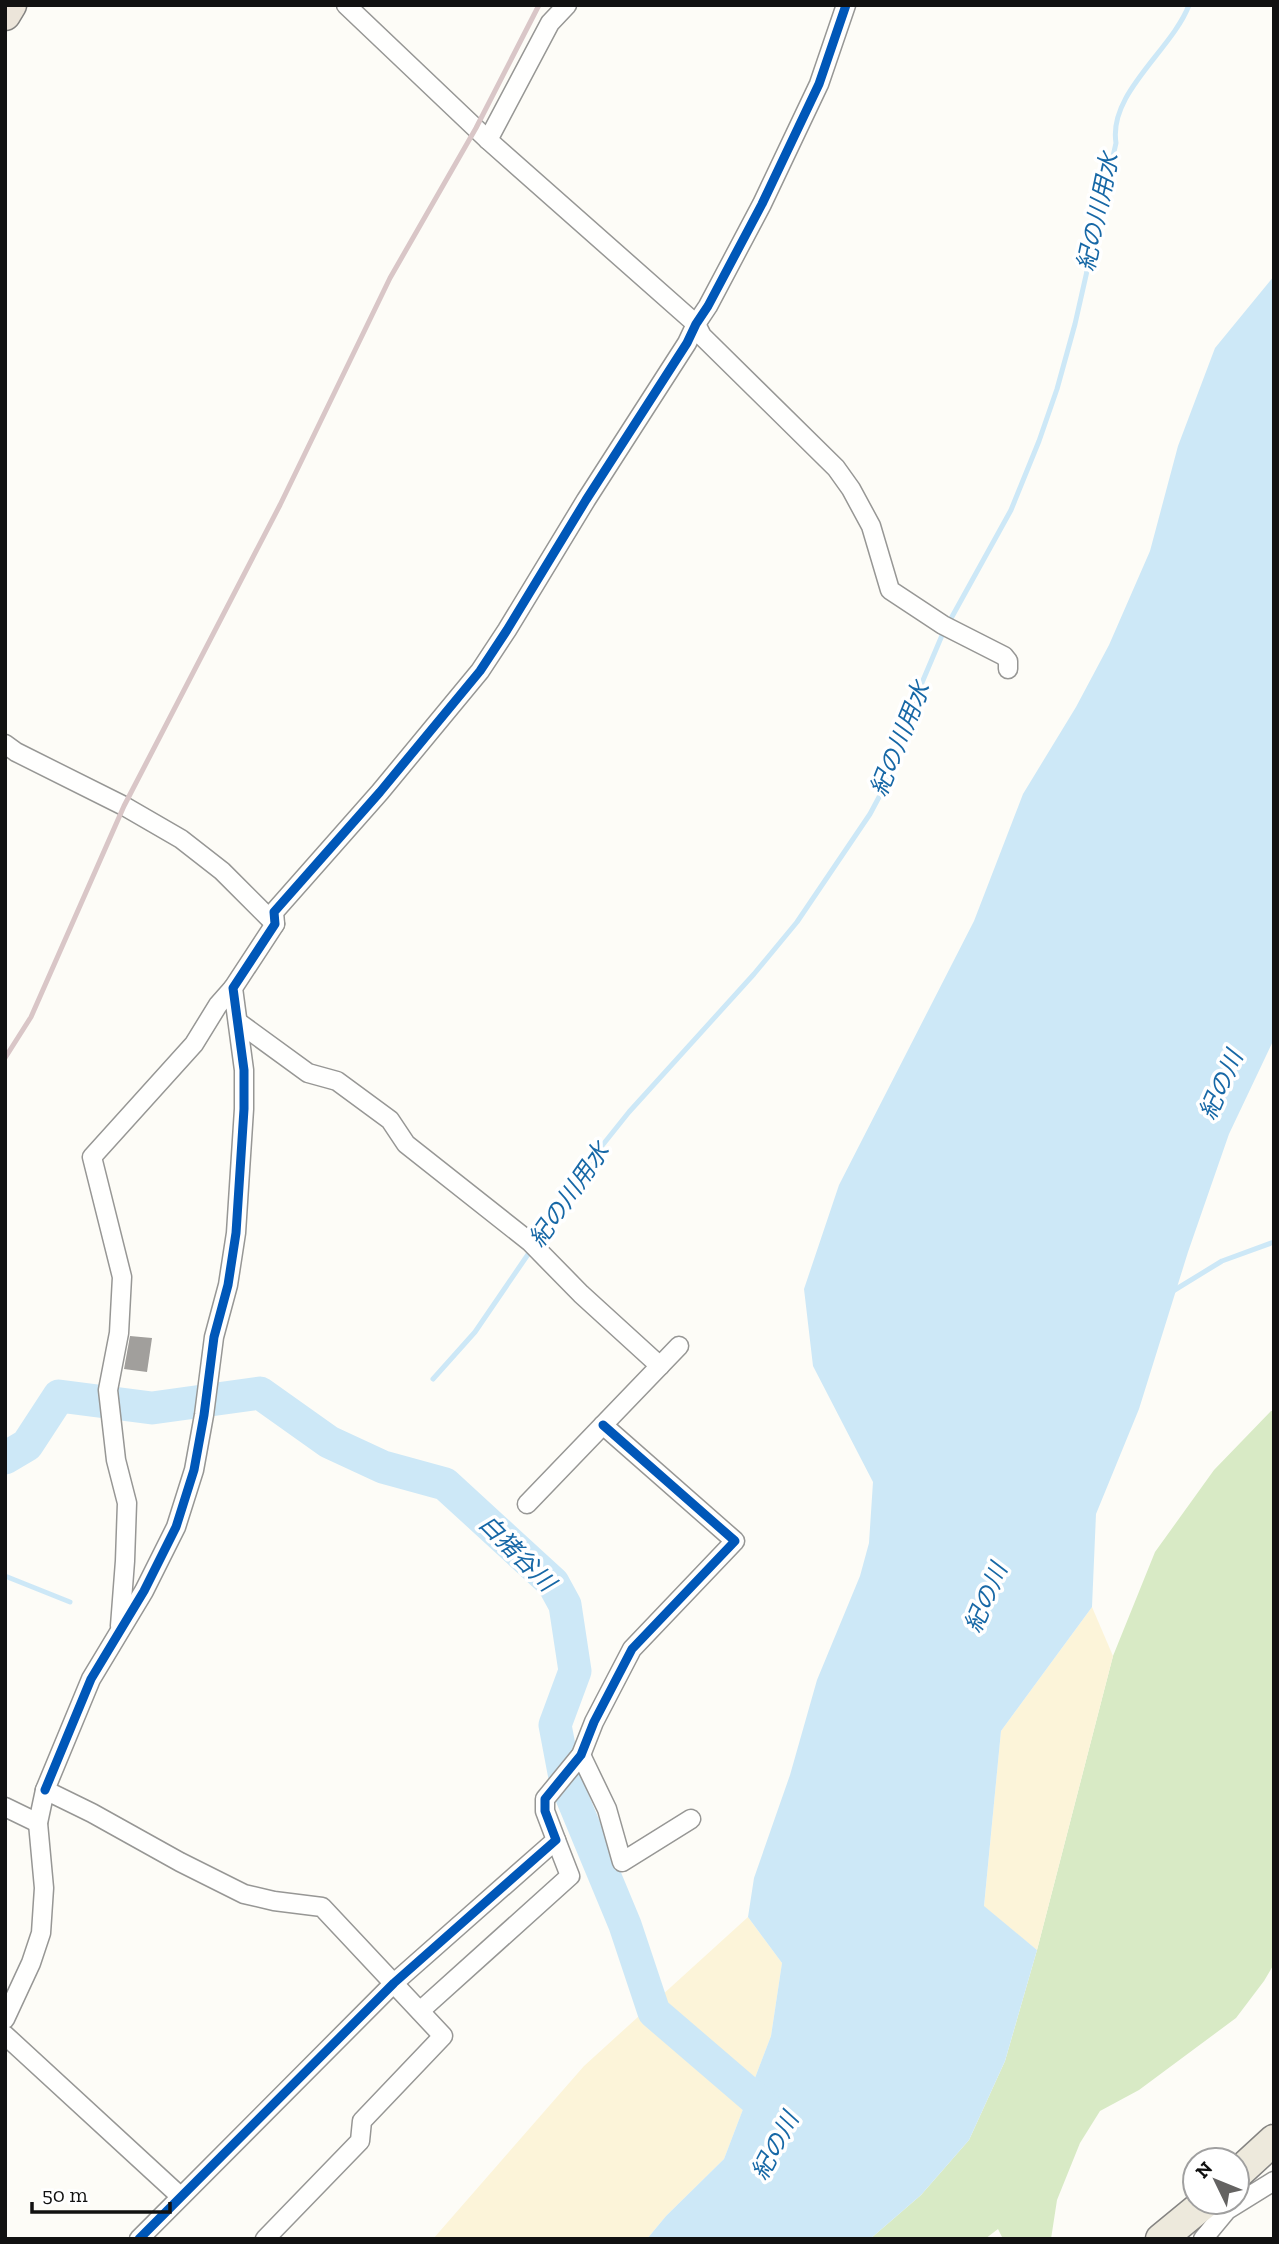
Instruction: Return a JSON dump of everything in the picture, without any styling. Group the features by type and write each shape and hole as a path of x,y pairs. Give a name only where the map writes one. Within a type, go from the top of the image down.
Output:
{"highway":[{"path":"5,15 10,5"}],"main road":[{"path":"1251,2161 1274,2140"},
{"path":"1161,2239 1189,2216"}],"street":[{"path":"346,5 488,140 696,324 702,336 836,468 871,526 890,590 947,627 1004,656 1008,661 1008,669"},
{"path":"488,140 550,23 567,5"},
{"path":"119,1630 127,1503 116,1460 108,1390 118,1333 122,1278 92,1157 194,1044 275,924 274,912 380,792 481,671 708,306 762,204 819,84 846,5"},
{"path":"5,744 181,839 222,872 275,924"},
{"path":"5,2019 41,1933 44,1888 38,1822 45,1790 90,1679 144,1591 176,1527 194,1469 214,1337 228,1284 236,1233 244,1070 233,988"},
{"path":"238,1022 308,1073 337,1081 390,1120 405,1144 534,1246 581,1294 660,1366"},
{"path":"527,1504 679,1346"},
{"path":"420,2011 570,1877 545,1811 545,1799 581,1755 594,1722 632,1648 735,1541 603,1425"},
{"path":"581,1755 607,1808 622,1862 691,1818"},
{"path":"45,1790 244,1894 322,1907 443,2036 362,2121 360,2141 265,2239"},
{"path":"5,1807 38,1822"},
{"path":"139,2239 394,1983 556,1840"},
{"path":"5,2035 180,2196"},
{"path":"1203,2239 1227,2210 1274,2181"}],"green space":[{"path":"1271,1411 1274,1411 1274,1964 1236,2018 1139,2090 1100,2111 1080,2143 1057,2200 1051,2239 1003,2239 998,2229 985,2239 870,2239 921,2195 969,2140 1005,2061 1037,1950 1113,1656 1155,1552 1214,1470"}],"sand":[{"path":"1092,1607 1113,1656 1037,1950 984,1907 1001,1731"},
{"path":"748,1917 782,1963 771,2036 724,2159 666,2216 647,2239 433,2239 584,2066"}],"water":[{"name":"紀の川","path":"1274,276 1274,1039 1229,1134 1188,1252 1139,1409 1096,1514 1092,1607 1001,1731 984,1906 1037,1950 1005,2061 969,2140 921,2195 870,2239 647,2239 666,2216 724,2159 771,2036 782,1963 748,1917 754,1878 790,1775 817,1680 860,1576 869,1543 873,1482 813,1366 804,1289 839,1185 974,921 1023,794 1076,707 1109,645 1150,551 1178,446 1215,348"}],"building":[{"path":"130,1336 152,1338 147,1372 124,1369"}],"waterway":[{"name":"紀の川用水","path":"536,1242 593,1157 629,1112 754,974 797,922 870,814 886,784 910,711 943,633 1011,510 1039,441 1075,324 1122,107 1131,89 1181,22 1189,5"},
{"path":"1173,1291 1222,1261 1274,1242"},
{"name":"紀の川用水","path":"433,1379 475,1332 531,1250"},
{"name":"白猪谷川","path":"5,1458 27,1445 59,1396 152,1408 260,1393 329,1442 383,1467 445,1484 553,1583 565,1605 575,1671 555,1725 566,1783 625,1925 654,2012 782,2122"},
{"name":"紀の川用水","path":"5,1576 70,1602"}],"railway":[{"path":"5,1058 31,1017 124,806 280,505 390,278 476,128 539,5"}],"cycle path":[{"path":"45,1790 91,1679 144,1591 176,1527 194,1470 214,1337 228,1285 236,1233 244,1070 233,988 275,924 274,912 380,792 480,671 687,343 762,204 819,84 846,5"},
{"path":"139,2239 394,1983 556,1840 545,1811 545,1799 581,1755 594,1722 632,1649 735,1541 603,1425"}]}
